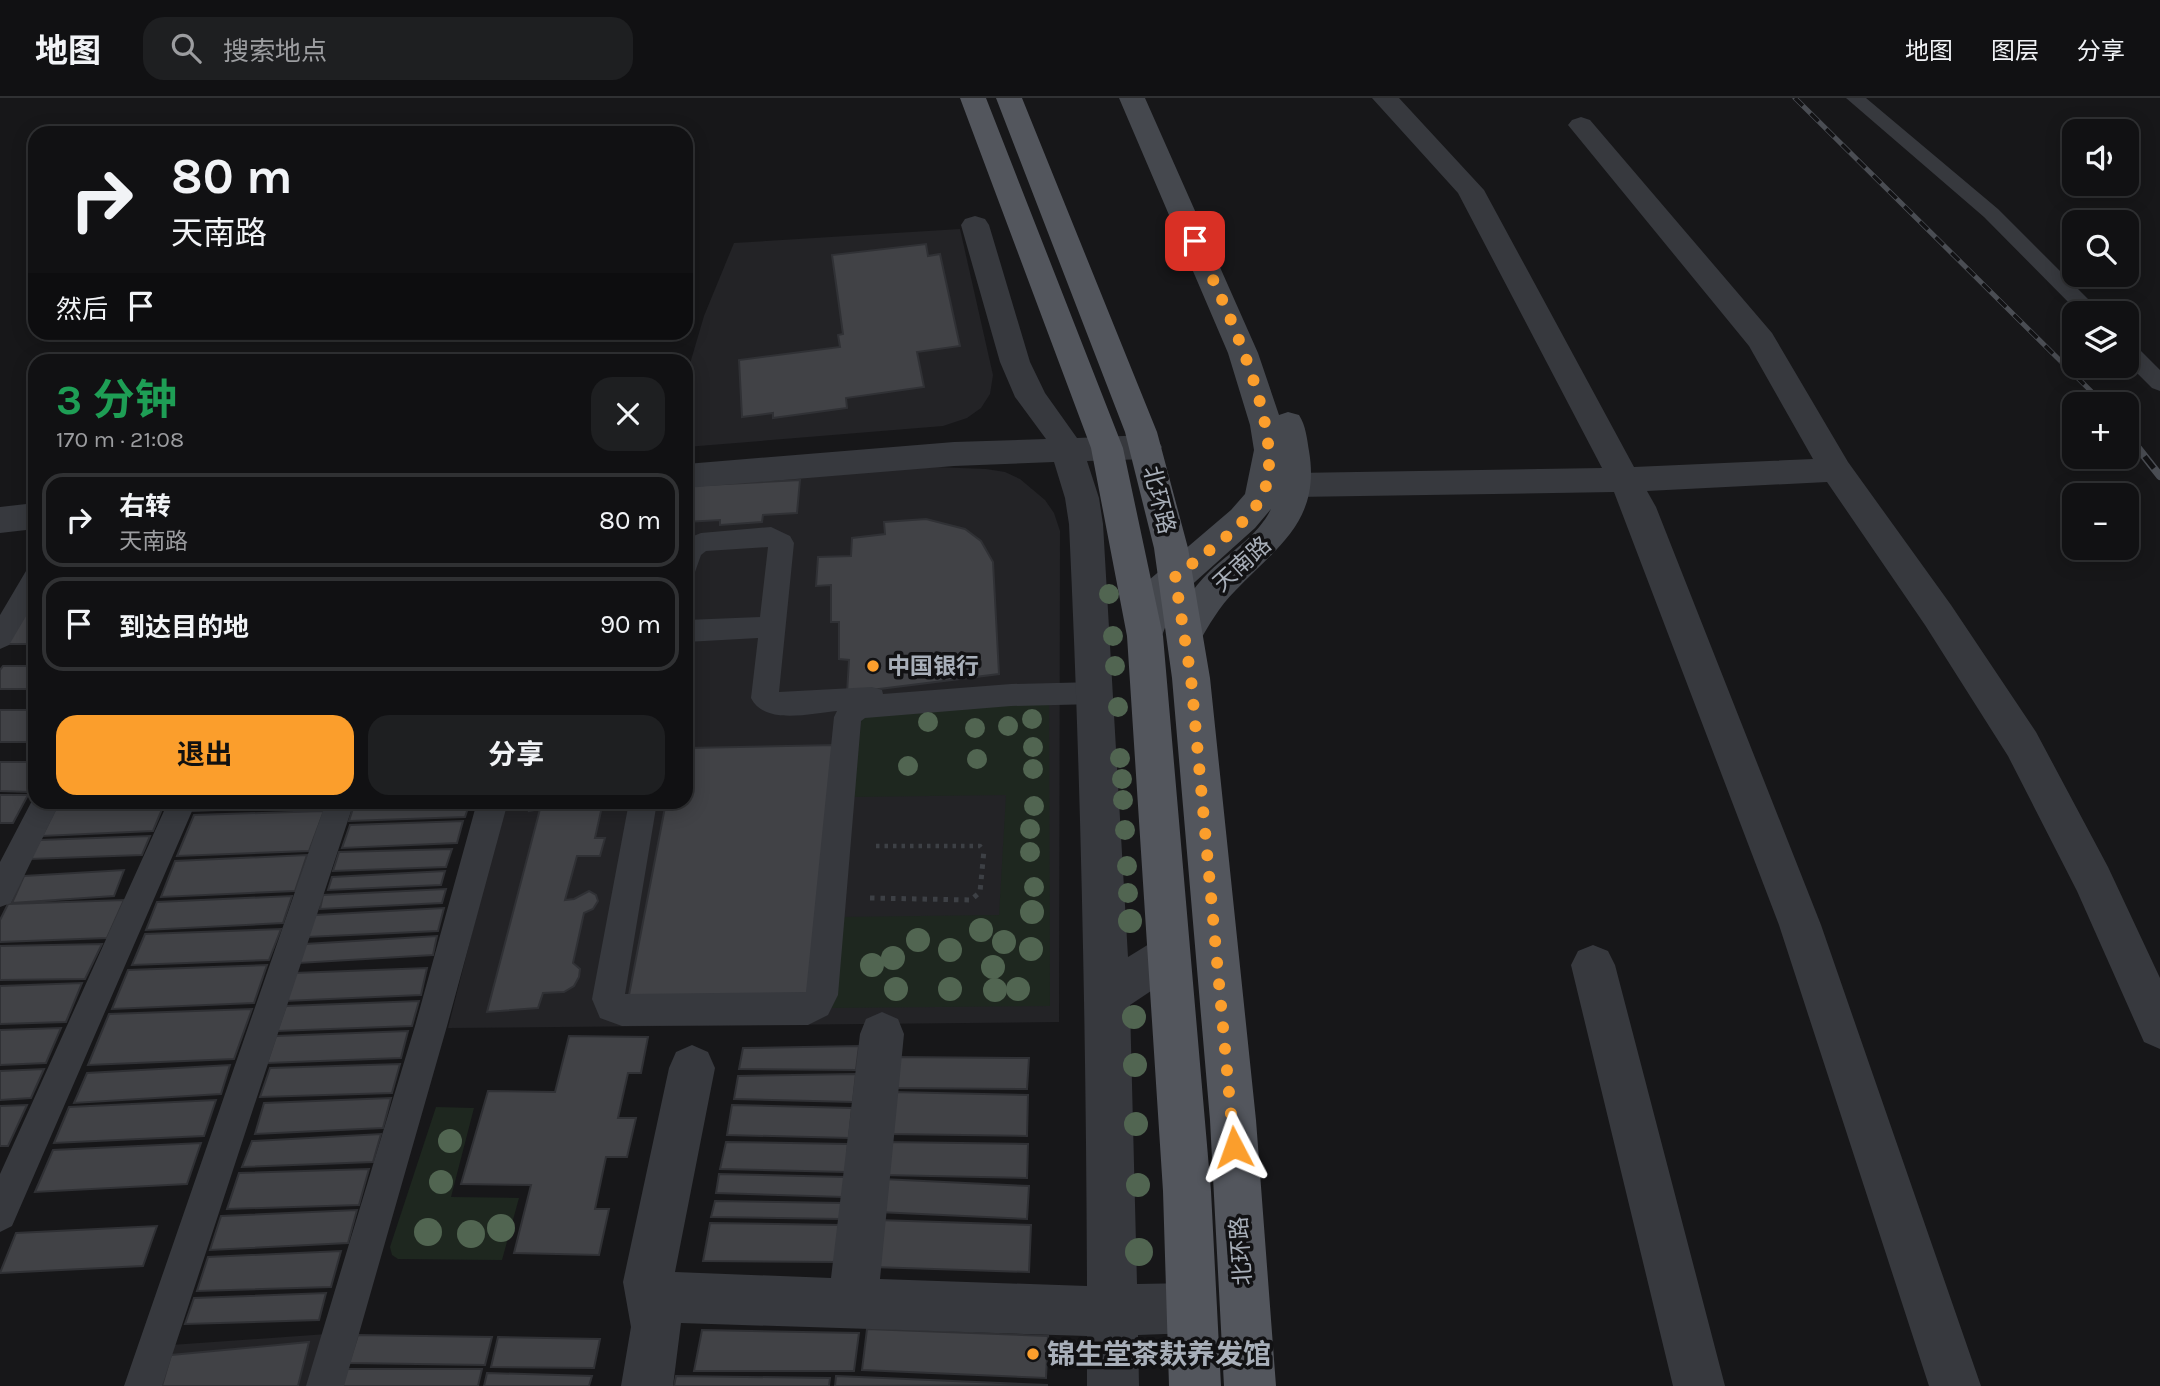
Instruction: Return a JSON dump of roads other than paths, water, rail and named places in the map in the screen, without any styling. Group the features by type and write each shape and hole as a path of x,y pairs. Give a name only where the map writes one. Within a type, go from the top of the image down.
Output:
{"main road":[{"name":"北环路","path":"973,98 1145,636 1188,1191 1195,1386"},
{"name":"北环路","path":"1009,98 1143,439 1171,548 1185,635 1233,1120 1250,1386"},
{"name":"天南路","path":"1132,98 1244,353 1266,425 1270,450 1261,498 1243,519 1162,590 1151,612 1145,636"},
{"name":"天南路","path":"1154,98 1267,352 1289,427 1295,485 1291,505 1276,534 1204,598 1185,635"}],"street":[{"path":"1385,98 1470,190 1639,507 1800,925 1955,1386"},
{"path":"1581,125 1761,340 1836,470 1938,615 2022,744 2093,880 2160,1027"},
{"path":"975,225 1015,362 1031,397 1084,442"},
{"path":"693,465 1143,439"},
{"path":"693,475 1084,442"},
{"path":"1084,442 1082,498 1086,524 1095,687 1108,995 1113,1386"},
{"path":"1295,485 1624,480 1836,470"},
{"path":"0,510 28,508"},
{"path":"0,520 28,517"},
{"path":"1108,995 1169,955"},
{"path":"1593,965 1699,1386"},
{"path":"853,1302 882,1034"},
{"path":"647,1386 655,1325 655,1303 648,1282 692,1068"},
{"path":"650,1293 662,1297 1112,1310 1192,1308"}],"lane":[{"path":"1855,98 1991,213 2079,301"},
{"path":"2139,362 2160,383"},
{"path":"693,548 701,542 771,536 778,538 780,543 765,698 773,704 1010,686 1095,687"},
{"path":"0,638 28,590"},
{"path":"693,631 772,627"},
{"path":"642,809 608,999 611,1007 622,1010 808,1009 817,1004 822,995 848,718 858,707 1095,687"},
{"path":"0,893 42,809"},
{"path":"0,1214 179,809"},
{"path":"143,1386 338,809"},
{"path":"325,1386 431,1026 491,809"}],"railway":[{"path":"1795,98 2092,392"},
{"path":"2139,449 2160,476"}],"place":[{"name":"中国银行","path":"873,666"},
{"name":"锦生堂茶麸养发馆","path":"1033,1354"}]}
